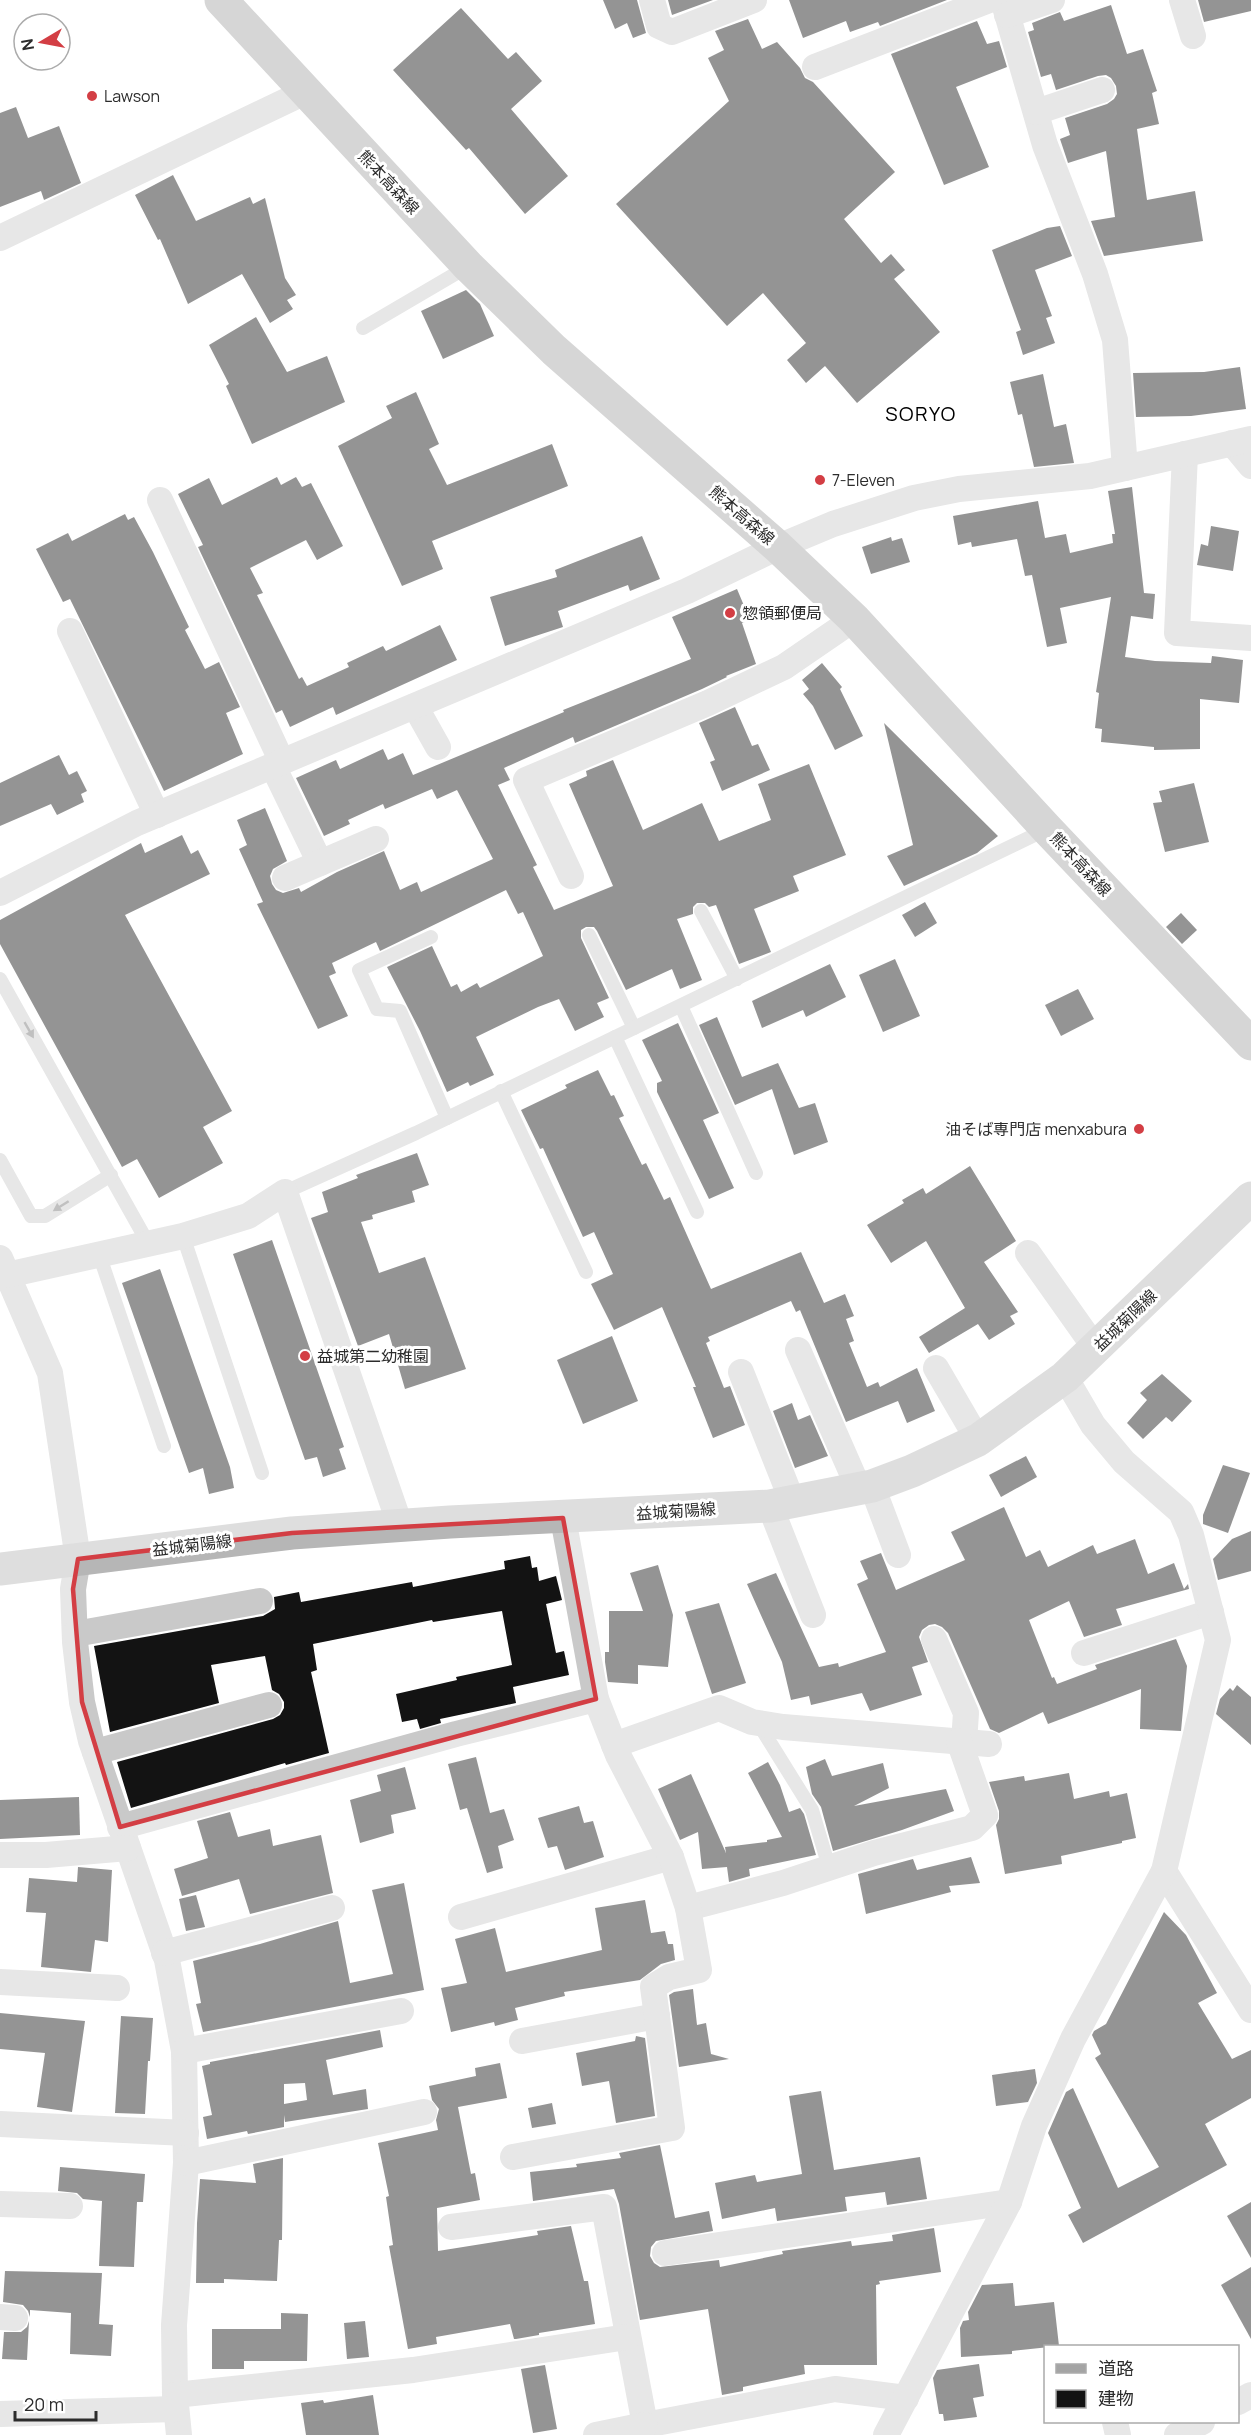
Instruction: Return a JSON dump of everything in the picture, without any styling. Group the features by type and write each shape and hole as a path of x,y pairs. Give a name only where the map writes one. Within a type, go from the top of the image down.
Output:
{"main road":[{"name":"熊本高森線","path":"221,0 468,266 554,350 778,547 854,620 1047,829 1251,1044"},
{"name":"益城菊陽線","path":"0,1569 292,1533 781,1504 866,1488 912,1471 978,1440 1065,1377 1251,1197"}],"street":[{"path":"652,0 659,26 672,32 753,0"},
{"path":"815,67 1000,5 1052,0"},
{"path":"1182,0 1193,36"},
{"path":"1000,5 1045,145 1095,274 1115,340 1125,468"},
{"path":"1036,112 1102,90"},
{"path":"0,238 305,92"},
{"path":"0,893 158,815 687,591 778,547 833,524 914,498 959,489 1090,476 1242,441 1251,466"},
{"path":"1185,454 1176,633 1251,638"},
{"path":"160,500 320,863"},
{"path":"571,876 526,780 708,703 784,667 854,620"},
{"path":"70,631 158,815"},
{"path":"415,706 438,747"},
{"path":"285,878 376,839"},
{"path":"179,2435 175,2402 174,2325 186,2163 184,2051 164,1953 95,1752 81,1702 73,1589 78,1558 50,1373 4,1267 99,1254 183,1236 248,1216 285,1192 400,1525"},
{"path":"1028,1253 1096,1349"},
{"path":"798,1350 898,1554"},
{"path":"936,1368 978,1440"},
{"path":"741,1372 813,1615"},
{"path":"886,2435 1009,2202 1034,2126 1073,2039 1164,1871 1218,1640 1191,1535 1181,1512 1124,1462 1093,1425 1065,1377"},
{"path":"513,2157 672,2128 652,1987 669,1977 699,1970 688,1908 670,1857 614,1745 596,1699 563,1518"},
{"path":"75,1634 260,1600"},
{"path":"1084,1653 1211,1612"},
{"path":"688,1908 783,1883 874,1853 972,1828 985,1815 966,1713 934,1639"},
{"path":"0,1855 46,1855 124,1837 456,1734 596,1699"},
{"path":"95,1752 269,1705"},
{"path":"614,1745 719,1708 758,1723 783,1727 971,1742"},
{"path":"461,1917 670,1857"},
{"path":"1164,1871 1251,2010"},
{"path":"164,1953 333,1908"},
{"path":"0,1982 117,1988"},
{"path":"184,2051 401,2011"},
{"path":"522,2041 657,2016"},
{"path":"186,2163 424,2112"},
{"path":"0,2124 186,2133"},
{"path":"665,2253 1009,2202"},
{"path":"0,2204 70,2206"},
{"path":"451,2227 604,2207 645,2425"},
{"path":"0,2414 175,2402 413,2370 627,2337"},
{"path":"596,2435 835,2389 906,2398"},
{"path":"1177,2435 1198,2423"}],"lane":[{"path":"363,328 468,266"},
{"path":"285,1192 447,1118 1047,829"},
{"path":"701,911 737,979"},
{"path":"589,935 633,1028"},
{"path":"431,937 358,970 377,1009 400,1011 447,1118"},
{"path":"0,979 148,1243"},
{"path":"681,1006 756,1173"},
{"path":"615,1037 697,1212"},
{"path":"501,1091 586,1272"},
{"path":"0,1160 31,1216 45,1216 111,1175"},
{"path":"183,1236 262,1473"},
{"path":"99,1254 164,1446"},
{"path":"758,1723 812,1810 829,1868"}],"highlighted area":[{"path":"563,1518 596,1699 120,1827 82,1702 73,1589 78,1559 292,1533"}],"building":[{"path":"603,0 637,0 646,33 633,38 627,23 615,29"},
{"path":"668,0 713,0 672,15"},
{"path":"789,0 947,0 880,26 878,22 850,32 846,21 803,38"},
{"path":"1198,0 1251,0 1251,11 1204,22"},
{"path":"1111,5 1127,54 1143,49 1157,91 1152,93 1159,124 1137,129 1147,200 1195,191 1203,241 1104,256 1091,221 1115,217 1106,151 1068,163 1060,139 1070,135 1065,118 1107,104 1117,94 1116,86 1106,75 1056,90 1051,74 1041,77 1028,32 1034,30 1032,23 1060,12 1064,21"},
{"path":"461,8 508,59 516,52 542,81 511,109 568,176 525,214 469,148 466,150 393,70"},
{"path":"748,19 762,49 777,42 800,68 805,78 813,82 895,172 844,219 881,263 891,254 905,270 894,279 940,332 857,403 825,366 806,383 787,360 806,343 763,293 727,326 616,204 729,101 708,58 724,50 715,31"},
{"path":"977,21 987,44 999,41 1007,67 956,87 989,167 944,185 891,54"},
{"path":"16,107 28,138 59,126 81,183 44,200 41,191 0,207 0,113"},
{"path":"173,175 196,221 250,197 253,204 265,198 285,278 296,295 287,300 293,309 270,323 242,274 188,304 160,239 158,240 135,195"},
{"path":"1060,226 1072,256 1035,270 1052,316 1046,318 1055,343 1023,355 1016,332 1021,330 992,250 1047,228"},
{"path":"466,290 480,304 494,336 443,359 421,311"},
{"path":"256,317 287,372 327,356 345,402 252,444 226,386 229,384 209,345"},
{"path":"1240,367 1246,409 1191,416 1136,417 1133,373 1204,372"},
{"path":"1043,374 1054,427 1066,424 1074,463 1034,467 1022,414 1018,415 1010,382"},
{"path":"416,392 439,444 429,449 447,485 552,444 568,486 432,541 443,569 402,586 338,446 392,418 386,406"},
{"path":"277,477 281,485 296,477 302,487 311,483 343,546 317,560 306,540 250,568 263,593 257,595 299,679 302,677 307,686 349,667 347,663 383,646 386,651 440,625 457,660 336,715 333,707 290,727 282,710 276,713 198,547 203,545 178,494 209,478 222,505"},
{"path":"1132,487 1144,593 1155,594 1153,619 1131,616 1125,657 1155,661 1211,663 1212,656 1243,660 1239,703 1200,699 1200,749 1154,750 1154,747 1101,742 1102,729 1095,728 1099,693 1096,692 1111,597 1060,608 1067,643 1047,647 1032,575 1025,576 1017,539 972,547 971,542 958,545 953,516 1038,501 1045,538 1066,534 1070,553 1113,543 1112,534 1115,534 1108,491"},
{"path":"125,514 128,520 134,517 153,552 189,627 185,630 205,669 219,662 240,707 226,713 243,754 164,791 70,599 63,602 36,549 68,533 72,541"},
{"path":"1211,526 1239,531 1233,571 1197,565 1201,544 1208,546"},
{"path":"642,536 660,579 630,591 628,585 558,611 563,627 505,646 490,597 557,577 555,570"},
{"path":"891,537 892,541 902,538 910,562 871,574 862,547"},
{"path":"737,589 750,620 742,623 756,664 575,743 573,737 504,768 510,780 498,785 537,865 533,867 554,910 613,886 569,784 587,776 586,771 613,760 643,830 702,803 719,841 771,820 758,784 809,764 846,855 793,876 799,891 754,909 771,952 739,964 716,905 709,907 705,903 697,903 693,907 693,914 677,919 702,980 680,989 672,969 626,990 597,931 594,927 586,927 581,930 581,938 609,998 597,1003 604,1017 575,1031 559,999 538,1007 476,1037 494,1075 470,1086 468,1082 447,1092 420,1031 387,967 432,946 451,987 457,984 461,992 477,983 480,988 543,956 523,912 518,914 506,890 380,951 376,942 332,963 336,973 329,976 348,1016 318,1029 257,904 263,902 239,849 247,845 237,820 265,808 287,861 273,869 270,876 276,890 283,893 299,888 301,892 337,872 384,851 400,890 417,882 421,892 493,859 457,790 437,799 432,789 385,809 383,804 348,820 350,824 324,836 296,778 336,760 340,769 383,749 388,760 403,753 413,775 564,712 563,710 691,659 672,617"},
{"path":"822,663 842,687 840,689 863,736 835,750 813,706 803,694 809,689 802,680"},
{"path":"735,707 752,746 758,744 770,770 722,791 710,762 715,760 699,723"},
{"path":"884,723 998,836 977,853 904,886 887,856 913,845"},
{"path":"59,755 69,775 77,771 87,791 81,794 84,802 57,815 51,804 0,826 0,783"},
{"path":"1194,783 1209,842 1165,852 1153,803 1162,802 1159,791"},
{"path":"182,835 191,854 198,850 210,874 125,915 232,1111 203,1127 223,1163 159,1198 137,1159 122,1167 0,944 0,920 141,843 145,853"},
{"path":"925,902 937,923 915,937 902,915"},
{"path":"1181,913 1197,930 1182,944 1166,927"},
{"path":"895,959 920,1016 883,1032 859,975"},
{"path":"830,964 846,997 806,1017 803,1010 762,1028 752,1001"},
{"path":"1078,989 1094,1019 1061,1036 1045,1005"},
{"path":"717,1017 742,1077 778,1063 799,1108 815,1103 828,1142 794,1155 772,1089 735,1105 699,1025"},
{"path":"678,1023 719,1113 703,1120 734,1188 709,1199 657,1092 657,1083 662,1081 642,1040"},
{"path":"598,1070 624,1116 619,1118 642,1165 646,1163 664,1200 670,1197 711,1289 801,1252 824,1303 845,1294 854,1316 846,1319 854,1341 849,1343 867,1387 878,1382 880,1387 917,1368 935,1411 907,1423 898,1401 846,1422 800,1310 796,1312 791,1301 708,1337 710,1341 706,1343 724,1388 730,1386 745,1425 713,1438 693,1387 696,1387 662,1307 614,1330 591,1284 613,1274 594,1232 583,1237 543,1148 540,1149 521,1110 567,1088 565,1085"},
{"path":"417,1153 429,1185 412,1191 415,1202 372,1215 373,1219 361,1222 379,1273 425,1257 466,1369 405,1389 389,1334 358,1346 311,1218 328,1212 322,1192 358,1178 356,1175"},
{"path":"970,1166 1016,1241 984,1262 1018,1312 1010,1316 1015,1324 989,1340 978,1324 929,1353 919,1337 965,1308 926,1241 891,1263 867,1225 904,1203 902,1200 923,1188 926,1194"},
{"path":"272,1240 344,1447 339,1449 346,1469 323,1477 317,1457 305,1460 233,1254"},
{"path":"160,1269 230,1467 234,1488 209,1494 203,1468 189,1473 122,1283"},
{"path":"612,1336 638,1401 583,1424 557,1360"},
{"path":"1162,1374 1192,1401 1172,1422 1166,1417 1143,1439 1127,1423 1147,1400 1140,1393"},
{"path":"792,1403 798,1420 810,1415 828,1456 795,1468 773,1411"},
{"path":"1026,1456 1037,1477 1001,1497 989,1475"},
{"path":"1223,1465 1250,1473 1228,1533 1203,1524 1203,1515"},
{"path":"1004,1507 1026,1557 1040,1550 1048,1567 1093,1545 1097,1554 1135,1539 1148,1574 1174,1563 1184,1589 1188,1584 1189,1589 1116,1609 1122,1625 1084,1637 1069,1601 1029,1620 1052,1678 1054,1677 1057,1684 1097,1669 1095,1665 1176,1639 1187,1666 1181,1731 1140,1729 1141,1689 1048,1724 1043,1712 999,1733 990,1729 948,1633 935,1624 922,1630 919,1637 928,1662 912,1667 922,1695 870,1711 862,1693 811,1705 809,1696 791,1700 782,1662 747,1584 776,1573 819,1667 838,1663 839,1667 886,1652 857,1584 868,1579 860,1561 881,1553 896,1590 965,1560 951,1532"},
{"path":"1251,1531 1251,1571 1218,1580 1213,1559 1232,1539"},
{"path":"530,1556 532,1568 537,1567 539,1581 556,1576 562,1600 546,1604 556,1653 564,1651 569,1675 513,1687 516,1703 440,1719 441,1723 420,1729 417,1719 402,1722 396,1694 457,1680 456,1677 512,1665 502,1611 433,1622 432,1620 313,1644 317,1670 311,1672 329,1753 286,1765 285,1763 131,1808 117,1762 273,1719 280,1715 284,1702 279,1694 272,1690 265,1656 211,1665 219,1703 110,1732 94,1646 263,1616 275,1609 274,1597 299,1592 301,1602 412,1582 413,1587 505,1569 504,1561"},
{"path":"658,1565 673,1615 668,1667 638,1665 638,1684 608,1682 605,1652 609,1652 609,1611 643,1611 630,1573"},
{"path":"719,1603 746,1683 712,1694 685,1612"},
{"path":"1237,1685 1251,1697 1251,1745 1216,1714 1220,1699 1230,1688 1233,1691"},
{"path":"476,1757 490,1813 504,1809 514,1840 498,1846 503,1868 487,1873 467,1808 460,1810 448,1764"},
{"path":"825,1759 832,1776 883,1763 889,1788 854,1806 946,1789 954,1811 833,1851 821,1807 812,1794 806,1767"},
{"path":"768,1762 780,1785 789,1812 800,1808 804,1814 816,1855 749,1869 750,1876 729,1882 727,1867 702,1869 698,1832 680,1840 658,1789 691,1774 726,1853 725,1847 767,1842 767,1840 782,1837 748,1773"},
{"path":"405,1767 416,1809 391,1815 394,1833 360,1843 350,1800 381,1791 377,1775"},
{"path":"1069,1773 1074,1799 1109,1791 1110,1797 1127,1793 1136,1838 1061,1856 1062,1864 1005,1874 996,1825 999,1811 989,1782 1024,1776 1025,1781"},
{"path":"79,1797 80,1835 0,1839 0,1800"},
{"path":"579,1806 584,1823 593,1821 604,1857 565,1870 557,1846 548,1848 538,1818"},
{"path":"230,1812 238,1837 270,1829 273,1846 321,1835 333,1893 250,1914 239,1879 182,1896 174,1869 208,1858 197,1821"},
{"path":"971,1857 980,1883 949,1886 951,1892 866,1914 858,1874 913,1859 917,1870"},
{"path":"78,1867 112,1870 108,1942 95,1940 91,1972 41,1967 46,1913 26,1912 29,1878 77,1882"},
{"path":"404,1883 424,1990 203,2032 196,2004 201,2003 193,1961 338,1921 350,1983 393,1974 372,1890"},
{"path":"196,1895 205,1927 186,1931 179,1899"},
{"path":"645,1900 651,1933 665,1931 668,1944 673,1944 675,1960 661,1964 640,1980 564,1992 565,1996 515,2008 518,2020 495,2026 494,2022 451,2032 441,1988 467,1983 455,1939 495,1928 506,1972 602,1950 595,1908"},
{"path":"1164,1912 1186,1935 1217,1993 1198,2003 1232,2059 1251,2050 1251,2098 1205,2124 1227,2165 1083,2243 1068,2215 1081,2208 1048,2133 1066,2092 1073,2088 1118,2188 1159,2167 1095,2058 1101,2054 1092,2035 1094,2031 1106,2024"},
{"path":"693,1989 697,2025 706,2023 711,2054 729,2059 679,2067 669,1995"},
{"path":"0,2013 85,2021 72,2112 37,2107 45,2053 0,2049"},
{"path":"121,2016 153,2018 145,2114 115,2113"},
{"path":"380,2030 383,2047 326,2060 333,2095 366,2089 368,2109 285,2122 284,2115 284,2127 207,2139 203,2117 212,2115 202,2066 210,2062","holes":["305,2083 307,2100 284,2104 284,2084"]},
{"path":"636,2036 645,2038 655,2116 616,2123 609,2081 582,2086 576,2053 635,2041"},
{"path":"500,2063 507,2098 458,2107 471,2174 475,2173 480,2200 437,2208 438,2251 538,2235 537,2231 571,2226 584,2281 588,2281 595,2324 514,2339 510,2324 436,2337 437,2344 408,2349 389,2246 393,2245 386,2197 389,2196 378,2143 438,2130 436,2120 439,2109 432,2100 429,2086 476,2076 475,2068"},
{"path":"1035,2069 1037,2083 1028,2102 996,2106 992,2075"},
{"path":"821,2091 834,2170 920,2157 927,2199 887,2205 885,2192 845,2197 847,2211 777,2221 775,2208 722,2219 715,2183 755,2175 757,2182 802,2174 789,2096"},
{"path":"552,2103 556,2124 532,2128 528,2108"},
{"path":"660,2145 675,2218 709,2211 713,2231 656,2241 651,2247 650,2256 660,2267 719,2260 720,2267 783,2254 782,2251 851,2241 852,2246 893,2241 892,2235 934,2228 941,2272 879,2281 880,2284 876,2285 877,2365 804,2365 805,2374 743,2387 743,2391 722,2395 708,2309 640,2320 619,2204 614,2189 533,2201 530,2172 577,2167 576,2164 621,2158 619,2153"},
{"path":"283,2158 282,2240 279,2240 277,2281 224,2279 224,2283 196,2283 200,2179 256,2183 253,2164"},
{"path":"60,2167 145,2174 143,2202 137,2202 134,2267 99,2266 102,2201 83,2199 77,2193 58,2191"},
{"path":"1251,2202 1251,2258 1227,2216"},
{"path":"1251,2267 1251,2339 1221,2285"},
{"path":"5,2271 102,2273 99,2324 113,2325 111,2356 70,2354 71,2313 30,2310 30,2317 23,2305 3,2302"},
{"path":"1013,2283 1015,2306 1054,2302 1059,2345 1044,2345 1044,2348 1012,2351 1012,2354 961,2357 960,2328 963,2321 969,2320 968,2312 982,2285"},
{"path":"281,2313 308,2314 307,2361 244,2361 244,2369 212,2369 212,2329 281,2329"},
{"path":"29,2321 27,2360 2,2359 4,2332 21,2332 27,2327"},
{"path":"365,2321 369,2357 347,2359 344,2323"},
{"path":"979,2364 984,2396 973,2398 977,2417 944,2421 943,2414 939,2414 933,2378 937,2370"},
{"path":"545,2365 557,2429 533,2433 521,2369"},
{"path":"373,2395 379,2435 306,2435 301,2403 323,2400 324,2403"}],"place":[{"name":"Lawson","path":"92,96"},
{"name":"7-Eleven","path":"820,480"},
{"name":"惣領郵便局","path":"730,613"},
{"name":"油そば専門店 menxabura","path":"1139,1129"},
{"name":"益城第二幼稚園","path":"305,1356"}],"district":[{"name":"SORYO","path":"921,413"}]}
